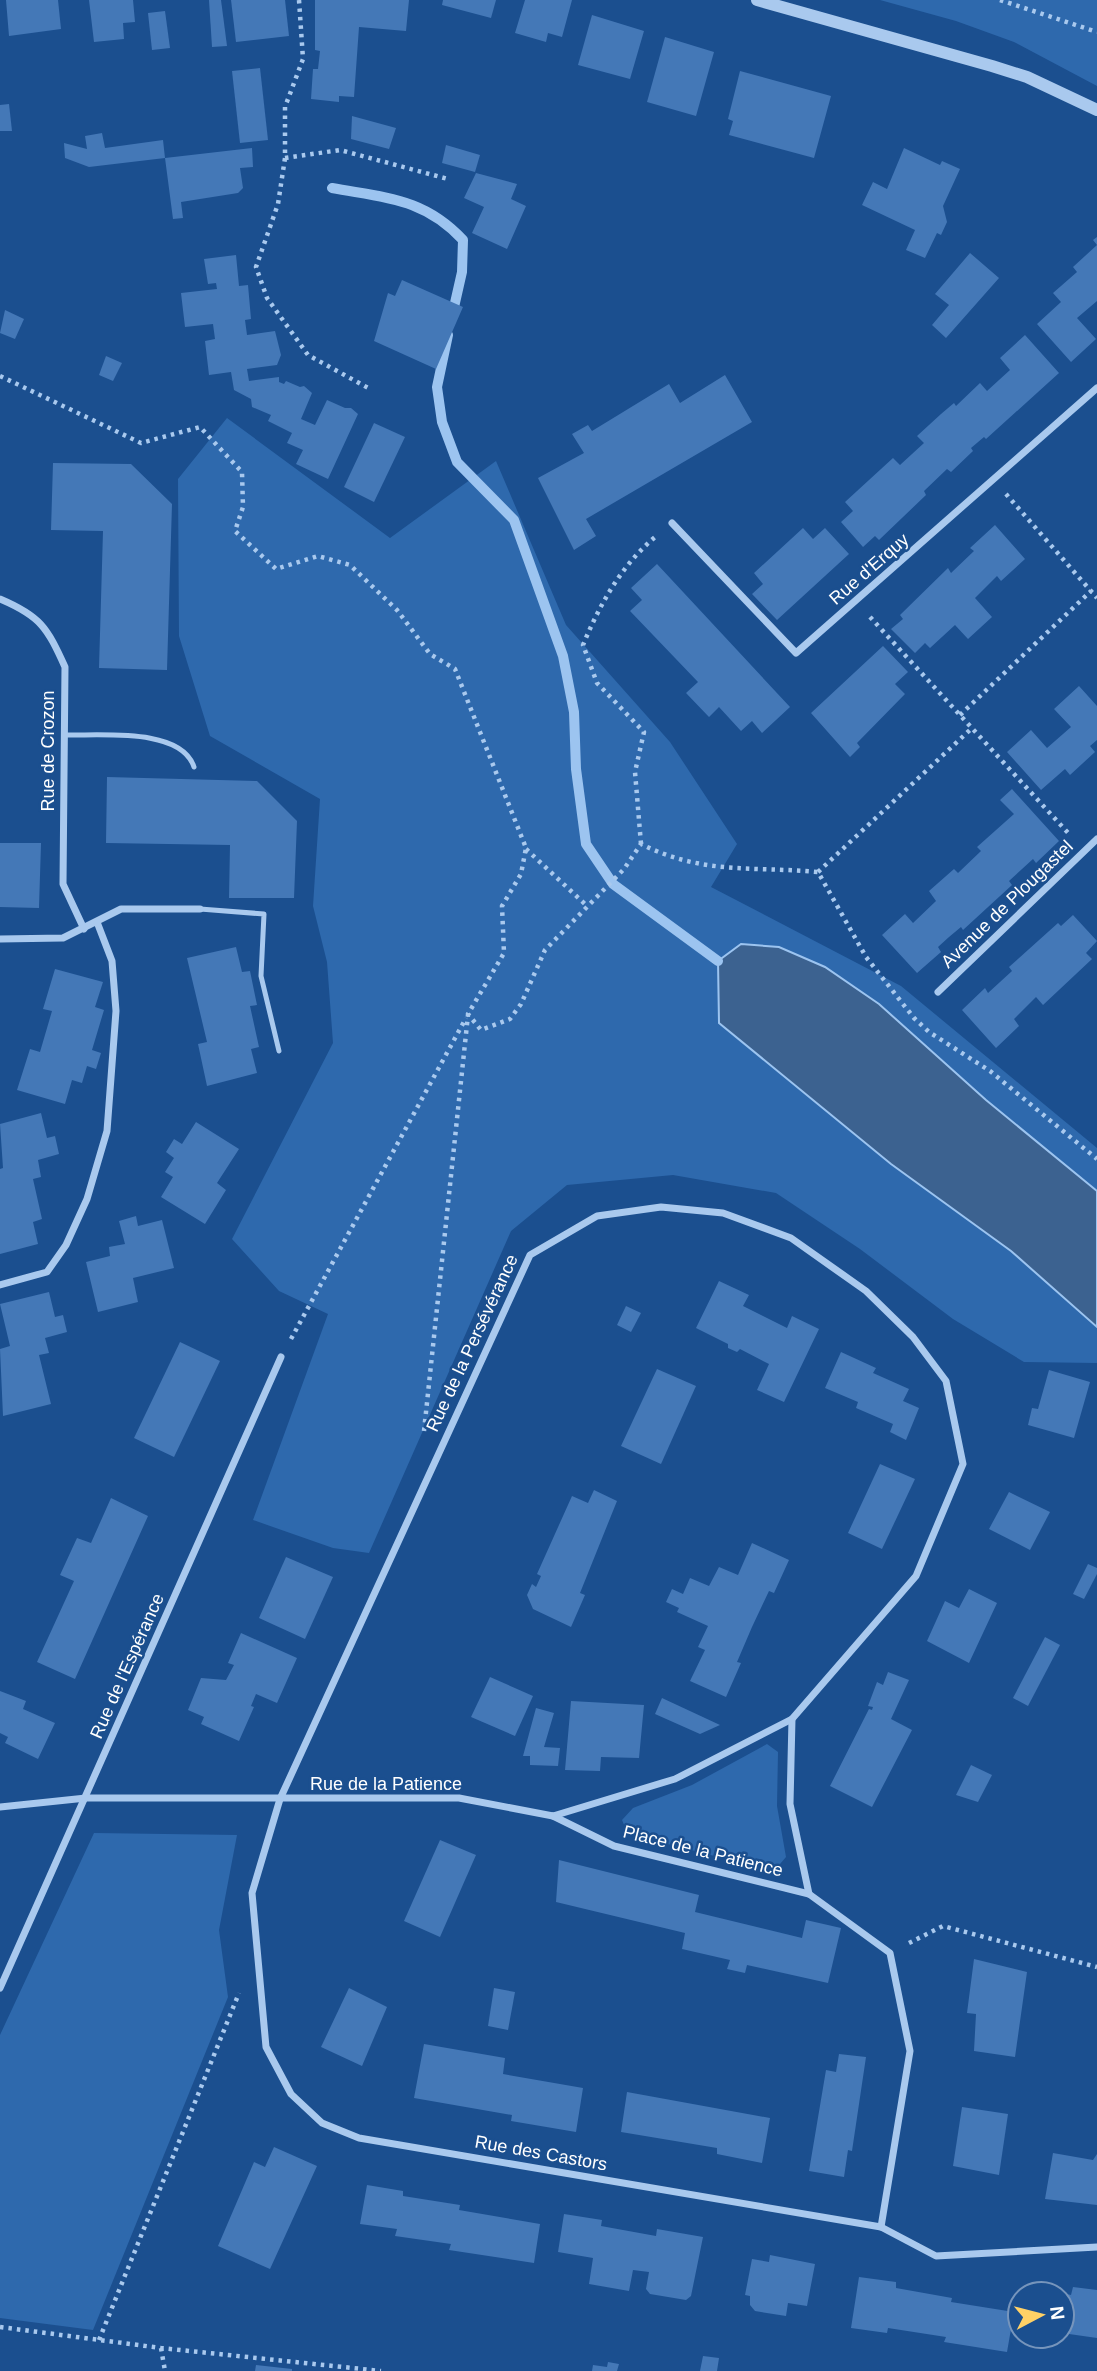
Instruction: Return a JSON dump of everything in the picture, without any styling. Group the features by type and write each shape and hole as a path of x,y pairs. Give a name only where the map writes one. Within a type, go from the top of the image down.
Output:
{"street":[{"path":"757,0 992,66 1097,110"},
{"name":"Rue d'Erquy","path":"672,523 796,653 1097,388"},
{"name":"Rue de Crozon","path":"0,599 30,612 54,642 65,667 63,884 84,929"},
{"name":"Avenue de Plougastel","path":"938,992 1097,839"},
{"path":"0,939 63,939 121,909 200,909"},
{"path":"0,1285 47,1272 66,1245 87,1199 107,1131 116,1011 112,961 97,922"},
{"name":"Rue de la Persévérance","path":"280,1799 530,1255 597,1216 661,1207 723,1213 791,1238 866,1291 913,1337 946,1381 963,1464 915,1576 792,1719"},
{"name":"Rue de l'Espérance","path":"0,1988 281,1357"},
{"path":"792,1719 790,1804 809,1894 890,1953 910,2051 881,2227"},
{"name":"Rue de la Patience","path":"0,1807 86,1798 459,1798 553,1816 675,1779 792,1719"},
{"name":"Rue des Castors","path":"280,1799 252,1893 266,2047 291,2094 322,2123 359,2138 881,2227 936,2256 1097,2247"},
{"name":"Place de la Patience","path":"553,1816 614,1846 809,1894"}],"lane":[{"path":"64,735 156,738 177,744 190,754 194,767"},
{"path":"200,909 264,914 261,976 279,1051"}],"path":[{"path":"299,0 303,59 285,107 285,158 278,204 256,267 267,298 307,355 370,389"},
{"path":"1000,0 1097,32"},
{"path":"285,158 340,150 448,179"},
{"path":"0,376 141,443 200,427 242,472 243,508 235,531 276,569 318,556 350,565 397,610 430,654 455,669 526,848 587,905"},
{"path":"994,481 1097,598"},
{"path":"468,1014 481,1030 510,1019 521,1004 545,950 624,869 641,844 635,772 644,732 597,683 583,645 613,585 636,554 672,523"},
{"path":"960,715 1091,592"},
{"path":"855,601 1085,851"},
{"path":"641,844 672,860 704,867 818,872 972,728"},
{"path":"281,1357 504,953 502,906 521,874 526,848"},
{"path":"818,872 866,957 915,1018 929,1032 990,1071 1097,1159"},
{"path":"423,1434 468,1014"},
{"path":"890,1953 943,1926 1097,1967"},
{"path":"99,2340 241,1990"},
{"path":"0,2327 161,2348 381,2371"},
{"path":"161,2348 165,2371"}],"shaded area":[{"path":"880,0 1097,0 1097,86 1014,42 956,21"},
{"path":"227,418 390,538 496,461 566,625 670,742 737,844 711,887 901,986 1097,1148 1097,1363 1024,1362 953,1319 860,1249 776,1193 673,1175 567,1185 511,1231 369,1553 333,1548 253,1520 328,1314 279,1291 232,1239 333,1043 327,962 313,906 320,799 210,736 179,636 178,479"},
{"path":"741,944 779,947 825,967 879,1004 986,1100 1097,1191 1097,1327 1011,1251 891,1164 719,1023 718,961"},
{"path":"767,1744 778,1752 777,1806 786,1857 774,1871 628,1834 622,1820 633,1808 692,1785"},
{"path":"94,1833 237,1835 219,1930 228,1997 93,2330 0,2318 0,2035"}],"building":[{"path":"6,0 58,0 61,29 9,36"},
{"path":"89,0 133,0 135,22 123,23 124,39 94,42"},
{"path":"209,0 221,0 227,46 212,47"},
{"path":"231,0 285,0 289,36 236,42"},
{"path":"315,0 409,0 406,31 359,27 354,97 339,96 339,102 311,99 313,69 318,69 320,51 315,50"},
{"path":"443,0 496,0 491,18 442,5"},
{"path":"525,0 572,0 562,37 548,33 546,42 515,33"},
{"path":"165,11 170,48 152,50 148,13"},
{"path":"592,15 644,31 630,79 578,65"},
{"path":"665,37 714,52 696,116 647,102"},
{"path":"260,68 268,140 240,143 232,71"},
{"path":"740,71 831,96 814,158 729,135 733,121 728,119"},
{"path":"9,104 12,131 0,131 0,105"},
{"path":"352,116 396,128 389,149 351,139"},
{"path":"102,133 105,148 163,140 165,158 89,167 65,158 64,143 87,149 85,136"},
{"path":"446,145 480,155 475,172 442,163"},
{"path":"252,148 253,167 240,168 243,188 238,193 181,202 183,218 173,219 165,158"},
{"path":"904,148 940,165 942,161 960,169 943,206 947,222 941,235 937,233 925,258 906,250 915,230 862,205 873,182 887,189"},
{"path":"476,173 517,184 511,199 526,206 507,249 472,233 484,207 464,198"},
{"path":"1097,245 1097,301 1077,318 1096,339 1071,362 1037,324 1061,302 1053,293 1077,272 1073,267"},
{"path":"970,253 999,278 946,338 932,325 949,305 935,294"},
{"path":"236,255 239,286 248,285 251,319 245,320 247,335 275,331 281,355 277,365 247,369 249,381 279,377 279,382 284,384 286,381 304,386 312,393 301,419 315,425 327,400 351,408 358,414 328,479 296,464 303,450 287,443 292,433 268,421 271,415 252,407 251,399 234,390 231,372 209,375 205,341 215,339 213,324 185,327 181,293 217,289 216,283 208,284 204,259"},
{"path":"402,280 463,307 436,369 374,341 388,293 395,296"},
{"path":"5,310 24,319 15,339 0,333"},
{"path":"1025,335 1059,373 986,439 984,437 971,448 973,451 951,472 947,469 924,491 926,495 879,540 875,536 863,547 841,522 853,511 845,502 893,458 900,465 924,443 917,436 954,403 956,406 980,383 987,391 1010,370 1000,358"},
{"path":"106,356 122,363 113,381 99,375"},
{"path":"725,375 752,422 586,519 596,536 574,550 538,478 584,453 572,434 588,425 592,431 669,384 680,403"},
{"path":"374,423 405,437 374,502 344,487"},
{"path":"53,463 131,464 172,504 167,670 99,668 103,531 51,530"},
{"path":"995,525 1025,559 1001,581 997,576 975,598 992,617 968,639 955,625 930,648 925,643 915,653 891,629 903,619 900,615 948,568 951,573 974,551 970,548"},
{"path":"803,528 813,539 825,528 849,554 777,620 752,594 763,584 754,573"},
{"path":"657,564 790,707 762,733 752,721 741,731 719,707 709,717 686,693 698,682 630,611 642,600 631,588"},
{"path":"883,646 908,672 895,684 905,694 857,743 860,747 850,757 811,713"},
{"path":"1079,686 1097,706 1097,740 1090,746 1095,752 1070,775 1065,769 1041,790 1007,752 1031,730 1047,748 1071,727 1054,709"},
{"path":"107,777 257,781 297,821 294,898 229,898 230,845 106,843"},
{"path":"1012,789 1059,841 1036,863 1033,859 1009,881 1012,885 963,930 961,927 938,947 941,952 917,973 882,935 905,914 913,923 936,901 929,891 954,869 958,873 981,851 977,847 1014,814 1000,800"},
{"path":"0,843 41,843 39,908 0,907"},
{"path":"1073,915 1097,941 1086,953 1092,959 1043,1005 1036,997 1014,1019 1019,1026 996,1048 962,1010 985,988 988,993 1012,971 1009,967 1058,923 1061,926"},
{"path":"236,947 242,972 250,971 257,1005 250,1006 259,1047 251,1049 257,1073 207,1086 198,1044 207,1042 187,958"},
{"path":"55,969 103,982 95,1007 104,1010 92,1050 101,1053 96,1069 87,1066 82,1083 72,1080 65,1104 17,1090 30,1049 40,1052 52,1011 43,1009"},
{"path":"41,1113 47,1138 55,1136 59,1154 38,1160 41,1177 33,1179 42,1219 33,1222 38,1244 0,1254 0,1169 3,1168 0,1124"},
{"path":"196,1122 239,1149 217,1183 226,1190 205,1224 161,1197 173,1177 165,1172 174,1158 166,1152 174,1139 182,1144"},
{"path":"136,1216 138,1226 162,1220 174,1268 133,1278 138,1302 98,1312 86,1262 110,1256 109,1247 125,1244 119,1221"},
{"path":"719,1281 749,1295 743,1306 787,1328 792,1316 819,1329 784,1402 757,1390 769,1364 740,1349 737,1352 728,1348 728,1344 696,1328"},
{"path":"49,1292 55,1317 63,1315 67,1332 45,1338 49,1353 39,1355 51,1404 3,1416 0,1349 10,1346 0,1304"},
{"path":"626,1306 641,1313 631,1332 617,1325"},
{"path":"180,1342 220,1361 174,1457 134,1438"},
{"path":"841,1352 876,1368 873,1373 909,1389 903,1401 919,1408 906,1440 890,1432 893,1424 856,1408 858,1402 825,1388"},
{"path":"657,1369 696,1386 661,1464 621,1446"},
{"path":"1049,1370 1090,1382 1074,1438 1028,1425 1032,1408 1038,1409"},
{"path":"880,1464 915,1479 882,1549 848,1533"},
{"path":"594,1490 617,1501 580,1593 585,1595 571,1627 533,1609 527,1595 532,1584 536,1587 541,1576 537,1574 572,1496 588,1503"},
{"path":"1009,1492 1050,1512 1030,1550 989,1529"},
{"path":"111,1498 148,1516 75,1679 37,1662 74,1581 60,1575 77,1538 91,1543"},
{"path":"752,1543 789,1560 774,1593 769,1591 752,1627 737,1662 741,1663 726,1697 690,1681 705,1650 698,1647 708,1626 677,1612 679,1608 666,1602 672,1589 683,1594 690,1578 709,1586 719,1567 738,1575"},
{"path":"286,1557 333,1577 305,1639 259,1618"},
{"path":"1088,1564 1097,1568 1097,1574 1084,1599 1073,1594"},
{"path":"969,1589 997,1603 969,1663 927,1641 945,1601 959,1608"},
{"path":"241,1633 297,1658 277,1703 256,1694 251,1706 254,1707 239,1741 201,1724 204,1717 188,1710 201,1678 226,1680 234,1665 228,1663"},
{"path":"1045,1637 1060,1645 1028,1706 1013,1698"},
{"path":"888,1672 909,1680 891,1719 912,1730 872,1807 830,1786 869,1709 872,1710 873,1707 868,1706 877,1682 883,1685"},
{"path":"490,1677 533,1696 515,1736 471,1717"},
{"path":"0,1691 26,1701 23,1709 55,1723 38,1759 5,1743 8,1737 0,1733"},
{"path":"662,1698 720,1725 700,1734 655,1714"},
{"path":"571,1701 644,1705 639,1758 601,1757 600,1771 565,1770"},
{"path":"536,1708 554,1713 544,1747 560,1748 558,1766 530,1765 530,1756 523,1756"},
{"path":"971,1765 992,1775 978,1802 956,1795"},
{"path":"440,1840 476,1855 440,1937 404,1921"},
{"path":"559,1860 699,1895 695,1912 802,1938 806,1920 841,1928 828,1983 747,1965 745,1973 727,1969 730,1960 682,1949 685,1933 556,1902"},
{"path":"974,1959 1027,1972 1015,2057 974,2051 976,2014 967,2013"},
{"path":"349,1988 387,2007 362,2066 321,2047"},
{"path":"494,1988 515,1992 508,2030 488,2026"},
{"path":"424,2044 505,2058 503,2074 583,2088 576,2132 511,2121 512,2115 414,2098"},
{"path":"839,2054 866,2057 852,2151 848,2150 844,2177 809,2171 826,2070 836,2072"},
{"path":"627,2092 770,2118 762,2163 717,2154 717,2148 621,2132"},
{"path":"962,2107 1008,2114 999,2175 953,2166"},
{"path":"274,2147 317,2166 270,2269 218,2246 254,2162 265,2167"},
{"path":"1053,2153 1093,2160 1097,2154 1097,2205 1045,2199"},
{"path":"367,2185 403,2191 403,2196 460,2205 459,2210 540,2224 534,2263 449,2250 451,2244 395,2236 397,2229 360,2224"},
{"path":"564,2214 602,2220 601,2226 656,2236 657,2229 703,2237 691,2296 686,2300 650,2294 646,2289 649,2272 633,2270 629,2291 589,2284 593,2258 558,2252"},
{"path":"770,2255 815,2264 807,2306 788,2303 786,2316 755,2311 750,2305 750,2296 745,2295 752,2259 769,2262"},
{"path":"859,2277 896,2282 896,2288 952,2298 951,2302 1006,2311 1007,2350 1007,2352 944,2342 946,2337 888,2328 887,2333 851,2328"},
{"path":"1076,2287 1097,2290 1097,2338 1076,2335"},
{"path":"703,2356 719,2358 717,2371 700,2371"},
{"path":"608,2362 619,2364 617,2371 592,2371 593,2365 607,2367"},
{"path":"256,2365 292,2369 292,2371 255,2371"}],"waterway":[{"path":"332,188 387,198 419,208 448,226 463,240 462,272 452,316"},
{"path":"448,335 437,387 442,422 457,462 514,520 563,656 574,712 576,769 586,844 613,884 718,961"}]}
